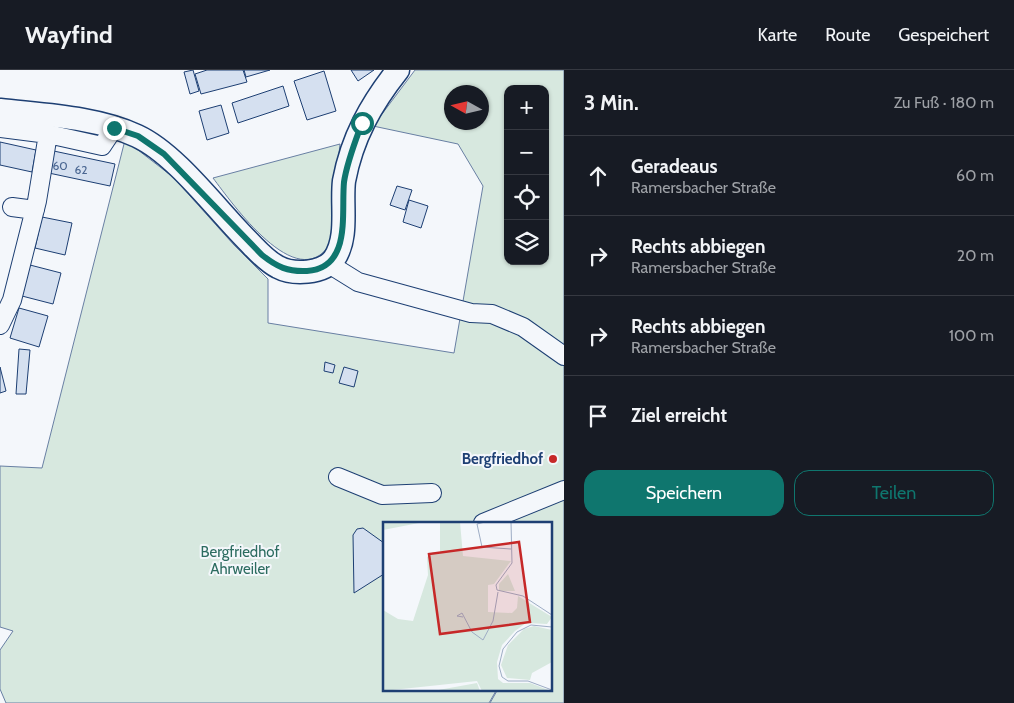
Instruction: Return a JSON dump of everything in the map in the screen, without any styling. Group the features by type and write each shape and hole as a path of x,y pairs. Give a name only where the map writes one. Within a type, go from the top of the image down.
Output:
{"main road":[{"path":"0,110 53,116 114,128 138,136 164,154 276,267 297,272 312,270 329,264 335,257 340,246 344,213 344,183 353,147 362,123 382,90 398,70"}],"street":[{"path":"0,128 48,134 102,146 114,128"},
{"path":"0,325 12,300 34,210 48,134"},
{"path":"12,207 34,210"},
{"path":"329,264 358,282 471,313 492,314 523,326 564,356"},
{"path":"338,477 382,495 432,492"},
{"path":"485,522 564,490"}],"green space":[{"name":"Bergfriedhof Ahrweiler","path":"415,70 564,70 564,703 490,703 497,690 552,690 552,522 383,522 383,690 496,690 489,703 6,703 0,689 0,650 13,631 0,627 0,466 42,468 125,140 173,177 234,245 268,279 268,323 454,353 483,186 458,144 373,126"},
{"path":"340,144 330,244 316,257 300,259 283,253 266,240 250,224 213,178"}],"building":[{"path":"193,70 199,91 190,94 184,72"},
{"path":"207,70 243,70 247,82 201,94 195,74"},
{"path":"244,70 270,70 246,77"},
{"path":"351,70 374,70 358,81"},
{"path":"324,71 336,111 307,120 294,81"},
{"path":"283,86 289,106 238,123 232,103"},
{"path":"221,105 229,133 207,140 199,111"},
{"path":"0,142 36,150 32,172 0,165"},
{"path":"49,150 115,164 110,186 44,172"},
{"path":"397,186 412,190 405,210 390,205"},
{"path":"409,200 428,206 421,228 403,222"},
{"path":"42,217 72,223 65,255 35,248"},
{"path":"30,265 61,273 53,304 22,296"},
{"path":"19,308 48,316 39,347 10,338"},
{"path":"19,349 30,350 26,394 16,394"},
{"path":"325,362 335,365 333,373 324,371"},
{"path":"0,367 6,391 0,393"},
{"path":"344,367 358,371 354,387 339,383"},
{"path":"363,528 383,542 383,575 354,593 353,535 357,529"}],"place":[{"name":"Bergfriedhof","path":"553,459"}],"route":[{"path":"114,128 138,136 164,154 262,255 276,267 297,272 312,270 329,264 340,246 345,200 344,183 350,156 362,123"}]}
